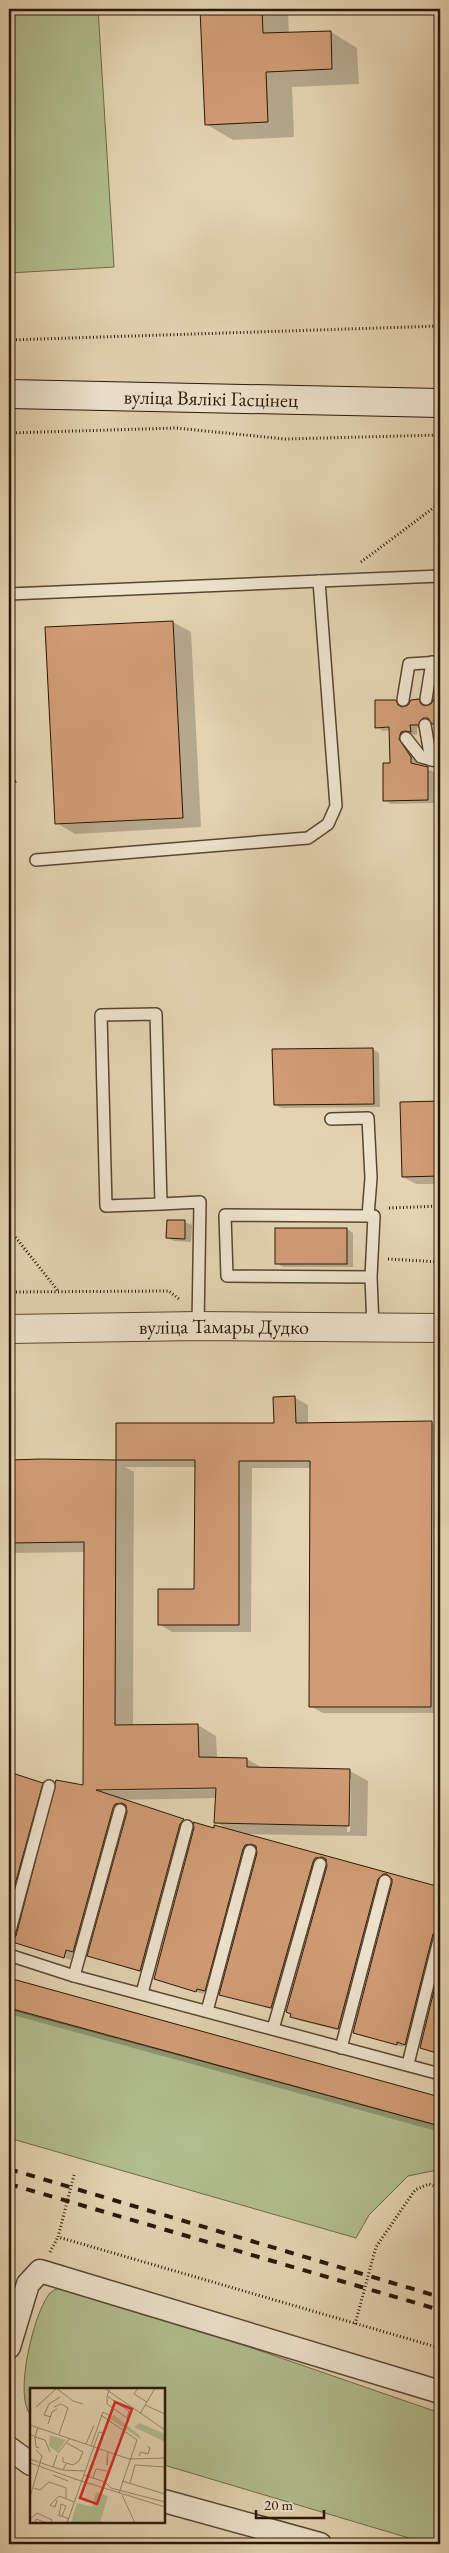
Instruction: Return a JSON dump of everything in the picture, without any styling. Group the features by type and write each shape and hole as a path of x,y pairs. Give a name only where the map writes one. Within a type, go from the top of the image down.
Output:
{"main road":[{"name":"вуліца Вялікі Гасцінец","path":"9,394 440,403"},
{"name":"вуліца Вялікі Гасцінец","path":"414,401 440,395"},
{"name":"вуліца Тамары Дудко","path":"9,1329 198,1326 440,1328"}],"street":[{"path":"9,2347 28,2284 40,2271 440,2392"},
{"path":"9,2448 30,2463"},
{"path":"165,2501 320,2544"}],"lane":[{"path":"9,594 440,576"},
{"path":"36,860 308,838 328,824 336,806 319,581"},
{"path":"403,700 409,664 436,662 426,699"},
{"path":"426,724 436,761"},
{"path":"406,738 421,757 436,761"},
{"path":"162,1204 156,1014 101,1015 106,1206 162,1204 200,1202 198,1326"},
{"path":"331,1119 368,1118 371,1178 373,1328"},
{"path":"371,1216 225,1215 227,1276 371,1277"},
{"path":"9,1934 49,1786"},
{"path":"74,1976 120,1810"},
{"path":"142,1993 187,1826"},
{"path":"207,2012 250,1852"},
{"path":"273,2029 320,1864"},
{"path":"341,2048 385,1881"},
{"path":"408,2064 440,1936"},
{"path":"9,1955 74,1976 440,2074"}],"path":[{"path":"9,340 440,326"},
{"path":"9,433 176,428 285,439 440,435"},
{"path":"361,562 440,503"},
{"path":"9,636 14,633"},
{"path":"9,785 18,780"},
{"path":"371,1216 390,1207 440,1206"},
{"path":"9,1229 59,1292"},
{"path":"372,1258 440,1262"},
{"path":"74,2175 58,2237 440,2348"},
{"path":"354,2324 376,2247 415,2190 429,2184 440,2188"}],"green space":[{"path":"9,9 98,9 114,267 9,273"},
{"path":"9,2009 440,2126 440,2155 437,2170 408,2176 369,2215 356,2238 9,2138"},
{"path":"67,2284 440,2413 440,2544 429,2544 165,2465 165,2388 30,2388 30,2413 26,2406 24,2391 28,2354 38,2317 44,2303 54,2290"}],"building":[{"path":"200,9 262,9 263,33 331,31 332,69 266,72 268,122 205,125"},
{"path":"173,621 183,818 55,824 45,627"},
{"path":"419,699 421,704 425,706 431,704 434,699 440,699 440,724 432,724 428,718 423,718 418,725 410,725 411,732 401,732 399,739 411,757 411,763 428,767 428,800 383,801 383,763 390,763 389,727 375,728 375,700 396,700 398,705 402,707 408,705 411,700"},
{"path":"373,1048 374,1104 274,1105 272,1049"},
{"path":"440,1101 440,1176 402,1177 400,1102"},
{"path":"167,1220 185,1220 185,1239 166,1238"},
{"path":"275,1228 347,1228 347,1264 275,1264"},
{"path":"295,1396 296,1423 432,1421 431,1707 309,1707 310,1461 239,1461 239,1625 158,1625 158,1589 194,1589 195,1460 116,1460 116,1423 274,1423 273,1397"},
{"path":"9,1460 116,1460 115,1725 198,1724 199,1757 247,1758 247,1767 350,1769 349,1826 214,1823 216,1788 96,1790 184,1819 180,1824 140,1971 87,1956 127,1812 126,1805 122,1803 115,1804 113,1808 73,1952 66,1950 64,1958 9,1941 16,1936 56,1780 83,1785 84,1542 9,1543"},
{"path":"9,1772 43,1783 9,1906"},
{"path":"193,1822 214,1828 214,1825 440,1887 440,1929 433,1934 405,2045 397,2042 397,2045 353,2033 392,1883 392,1879 387,1874 383,1874 378,1879 338,2029 290,2017 291,2014 286,2012 327,1866 326,1859 322,1857 315,1858 313,1862 271,2008 219,1995 257,1853 256,1846 251,1844 245,1845 243,1849 205,1991 197,1989 196,1992 154,1979 194,1828"},
{"path":"440,1966 440,2054 420,2048"},
{"path":"9,1978 440,2097 440,2126 9,2008"}],"railway":[{"path":"9,2169 440,2297"},
{"path":"9,2184 440,2310"}]}
